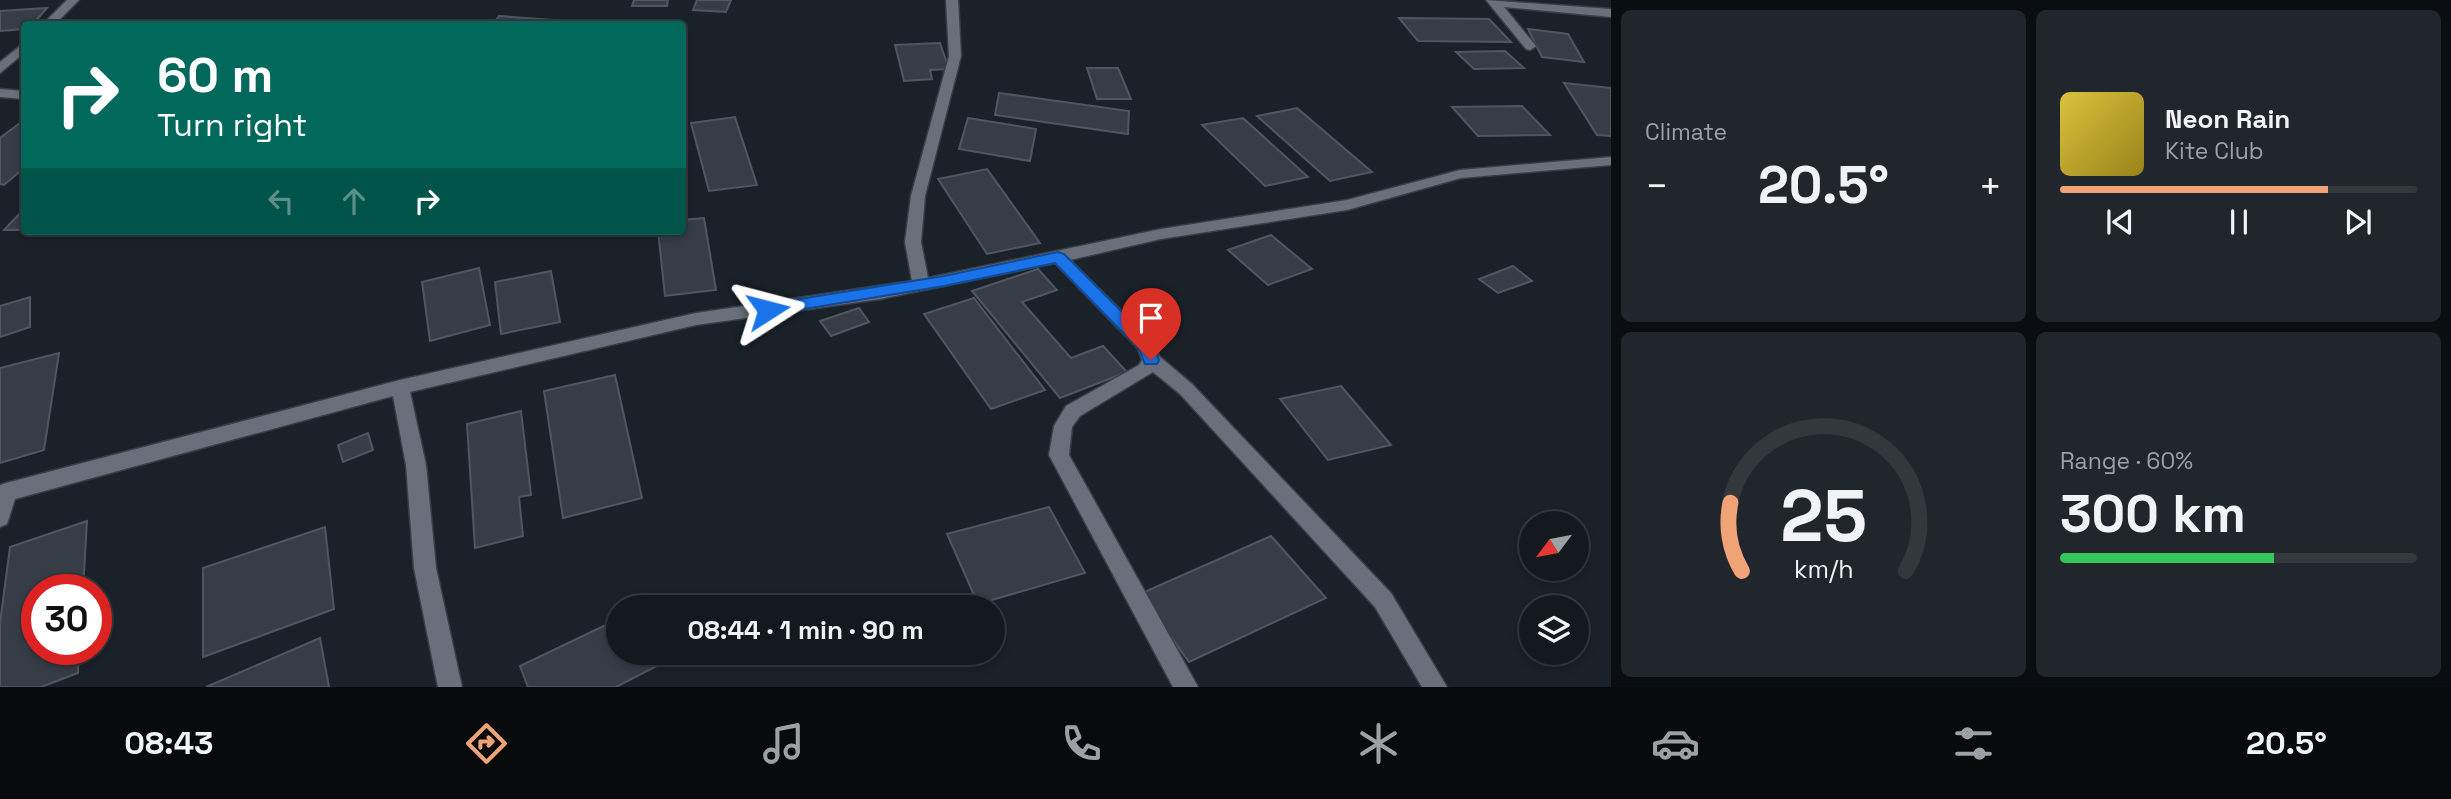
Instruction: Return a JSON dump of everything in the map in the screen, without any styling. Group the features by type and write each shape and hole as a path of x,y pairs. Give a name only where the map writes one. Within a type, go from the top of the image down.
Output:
{"street":[{"path":"52,21 74,0"},
{"path":"921,285 913,242 918,196 955,56 952,0"},
{"path":"1494,2 1611,13"},
{"path":"1494,2 1530,46"},
{"path":"0,69 21,50"},
{"path":"0,93 21,95"},
{"path":"0,518 3,493 400,387 696,319 921,285 1161,234 1347,205 1460,174 1611,161"},
{"path":"1058,257 1146,346 1151,360 1186,389 1383,600 1435,687"},
{"path":"1151,360 1145,370 1073,411 1063,426 1059,455 1186,687"},
{"path":"400,387 416,465 425,568 450,687"}],"building":[{"path":"634,0 668,0 667,6 632,6"},
{"path":"697,0 731,0 726,12 693,10"},
{"path":"47,8 36,21 21,21 21,29 0,31 0,11"},
{"path":"499,16 569,21 495,21"},
{"path":"1399,18 1489,19 1511,42 1418,41"},
{"path":"1528,29 1568,34 1584,62 1542,57"},
{"path":"940,43 949,69 930,70 932,79 904,81 895,45"},
{"path":"1505,51 1524,68 1474,69 1456,52"},
{"path":"1087,68 1118,68 1131,99 1097,99"},
{"path":"1564,83 1611,88 1611,136 1597,135"},
{"path":"999,93 1129,111 1128,134 995,115"},
{"path":"1522,106 1550,135 1478,136 1452,107"},
{"path":"1297,108 1372,172 1330,181 1257,116"},
{"path":"735,117 757,185 709,191 691,123"},
{"path":"968,118 1036,129 1030,161 959,149"},
{"path":"1243,118 1308,177 1265,186 1202,125"},
{"path":"21,122 21,171 4,185 0,184 0,138"},
{"path":"987,169 1040,243 987,254 938,179"},
{"path":"21,212 21,230 4,230"},
{"path":"704,218 716,290 665,296 658,235 686,235 686,220"},
{"path":"1271,235 1312,269 1268,285 1228,250"},
{"path":"1513,266 1532,281 1498,293 1479,279"},
{"path":"479,268 490,325 430,341 422,282"},
{"path":"1038,269 1057,290 1022,302 1071,358 1103,346 1127,372 1060,398 972,291"},
{"path":"551,271 560,322 501,334 495,282"},
{"path":"30,297 30,327 0,337 0,306"},
{"path":"974,298 1045,390 991,409 924,314"},
{"path":"859,308 869,322 831,336 820,321"},
{"path":"59,353 44,450 0,463 0,368"},
{"path":"615,375 642,498 563,518 544,391"},
{"path":"1341,386 1391,445 1328,460 1280,399"},
{"path":"521,411 531,495 519,497 523,536 475,548 467,424"},
{"path":"368,433 373,450 343,462 338,445"},
{"path":"1049,507 1085,573 1005,596 974,595 947,534"},
{"path":"87,521 84,574 21,574 21,665 78,665 78,673 41,687 0,687 0,623 10,547"},
{"path":"325,527 334,609 203,657 203,568"},
{"path":"1271,536 1326,598 1189,662 1140,594"},
{"path":"606,625 606,665 659,665 616,687 528,687 520,666"},
{"path":"320,638 329,687 206,687"}],"route":[{"path":"768,310 880,293 1058,257 1146,346 1151,360"}]}
